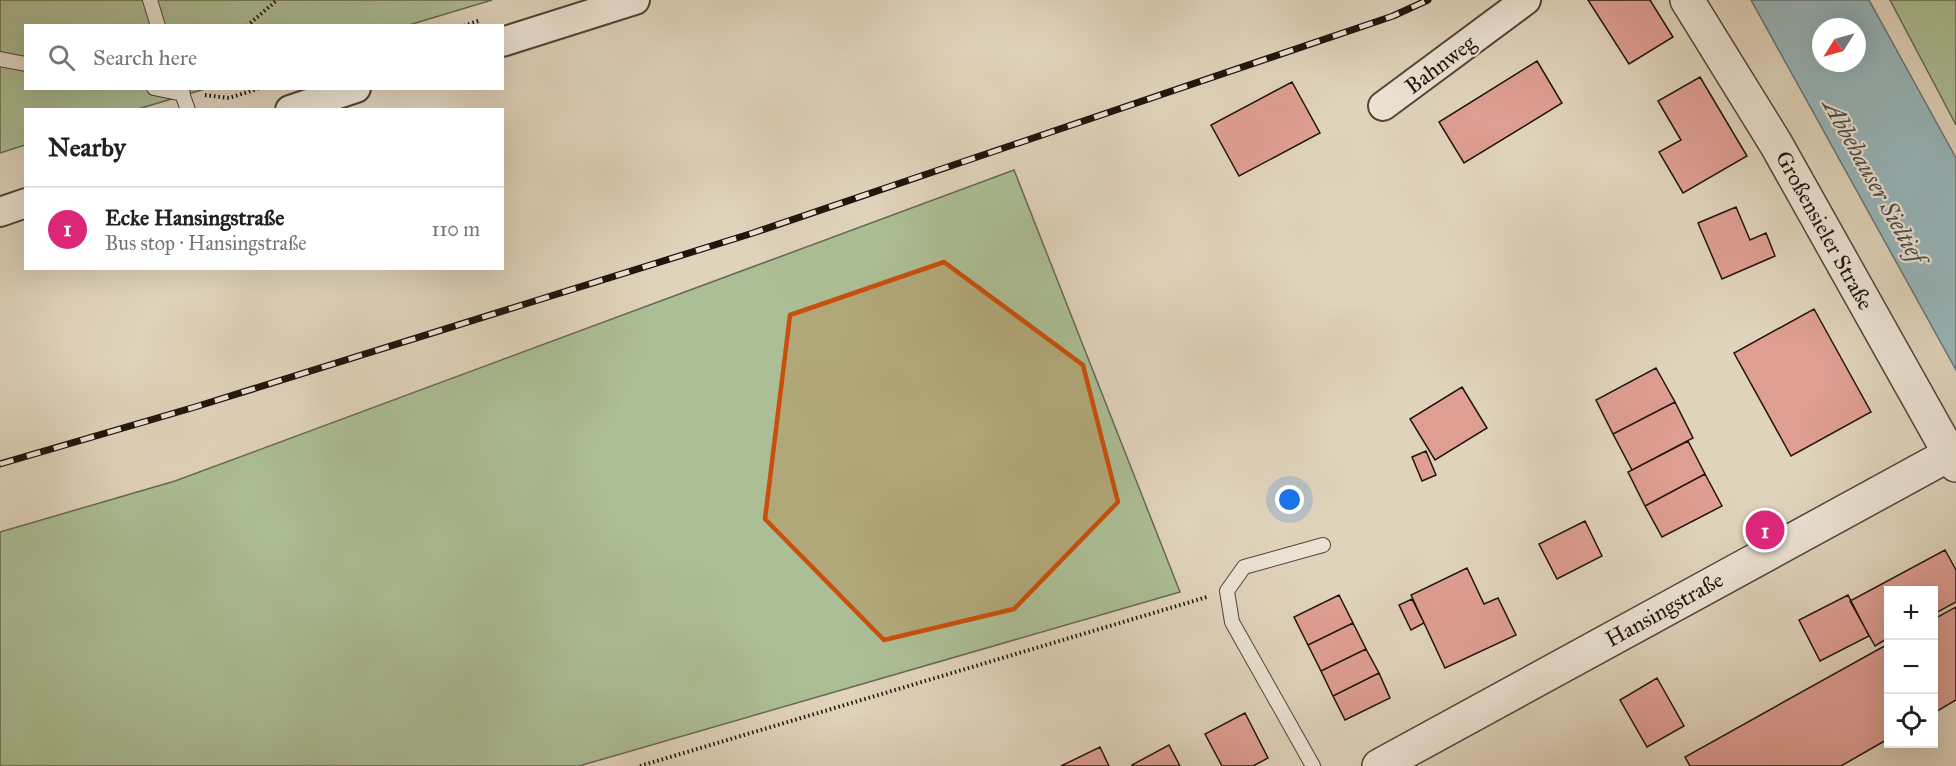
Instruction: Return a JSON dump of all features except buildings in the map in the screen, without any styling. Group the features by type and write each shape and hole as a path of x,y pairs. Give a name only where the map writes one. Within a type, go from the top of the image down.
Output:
{"street":[{"path":"504,41 635,0"},
{"name":"Bahnweg","path":"1383,106 1526,0"},
{"name":"Großensieler Straße","path":"1687,0 1776,144 1953,459"},
{"path":"296,108 350,90"},
{"path":"0,212 24,204"},
{"name":"Hansingstraße","path":"1379,766 1953,459"}],"lane":[{"path":"150,0 157,24"},
{"path":"0,59 24,64"},
{"path":"181,91 187,108"},
{"path":"1313,766 1232,622 1227,591 1244,567 1323,545"}],"path":[{"path":"249,24 277,0"},
{"path":"202,94 229,98 254,90"},
{"path":"640,766 1227,591"}],"highlighted area":[{"path":"944,262 1083,365 1118,502 1014,609 884,640 765,519 790,315"}],"green space":[{"path":"0,0 492,0 412,24 24,24 24,90 202,90 141,108 24,108 24,145 0,153"},
{"path":"1890,0 1956,0 1956,125"},
{"path":"1014,170 1180,592 579,766 0,766 0,532 175,481"}],"water":[{"name":"Abbehauser Sieltief","path":"1751,0 1869,0 1956,158 1956,370"}],"railway":[{"path":"0,464 195,407 753,233 1393,16 1428,0"}],"place":[{"name":"Ecke Hansingstraße","path":"1765,530"}]}
